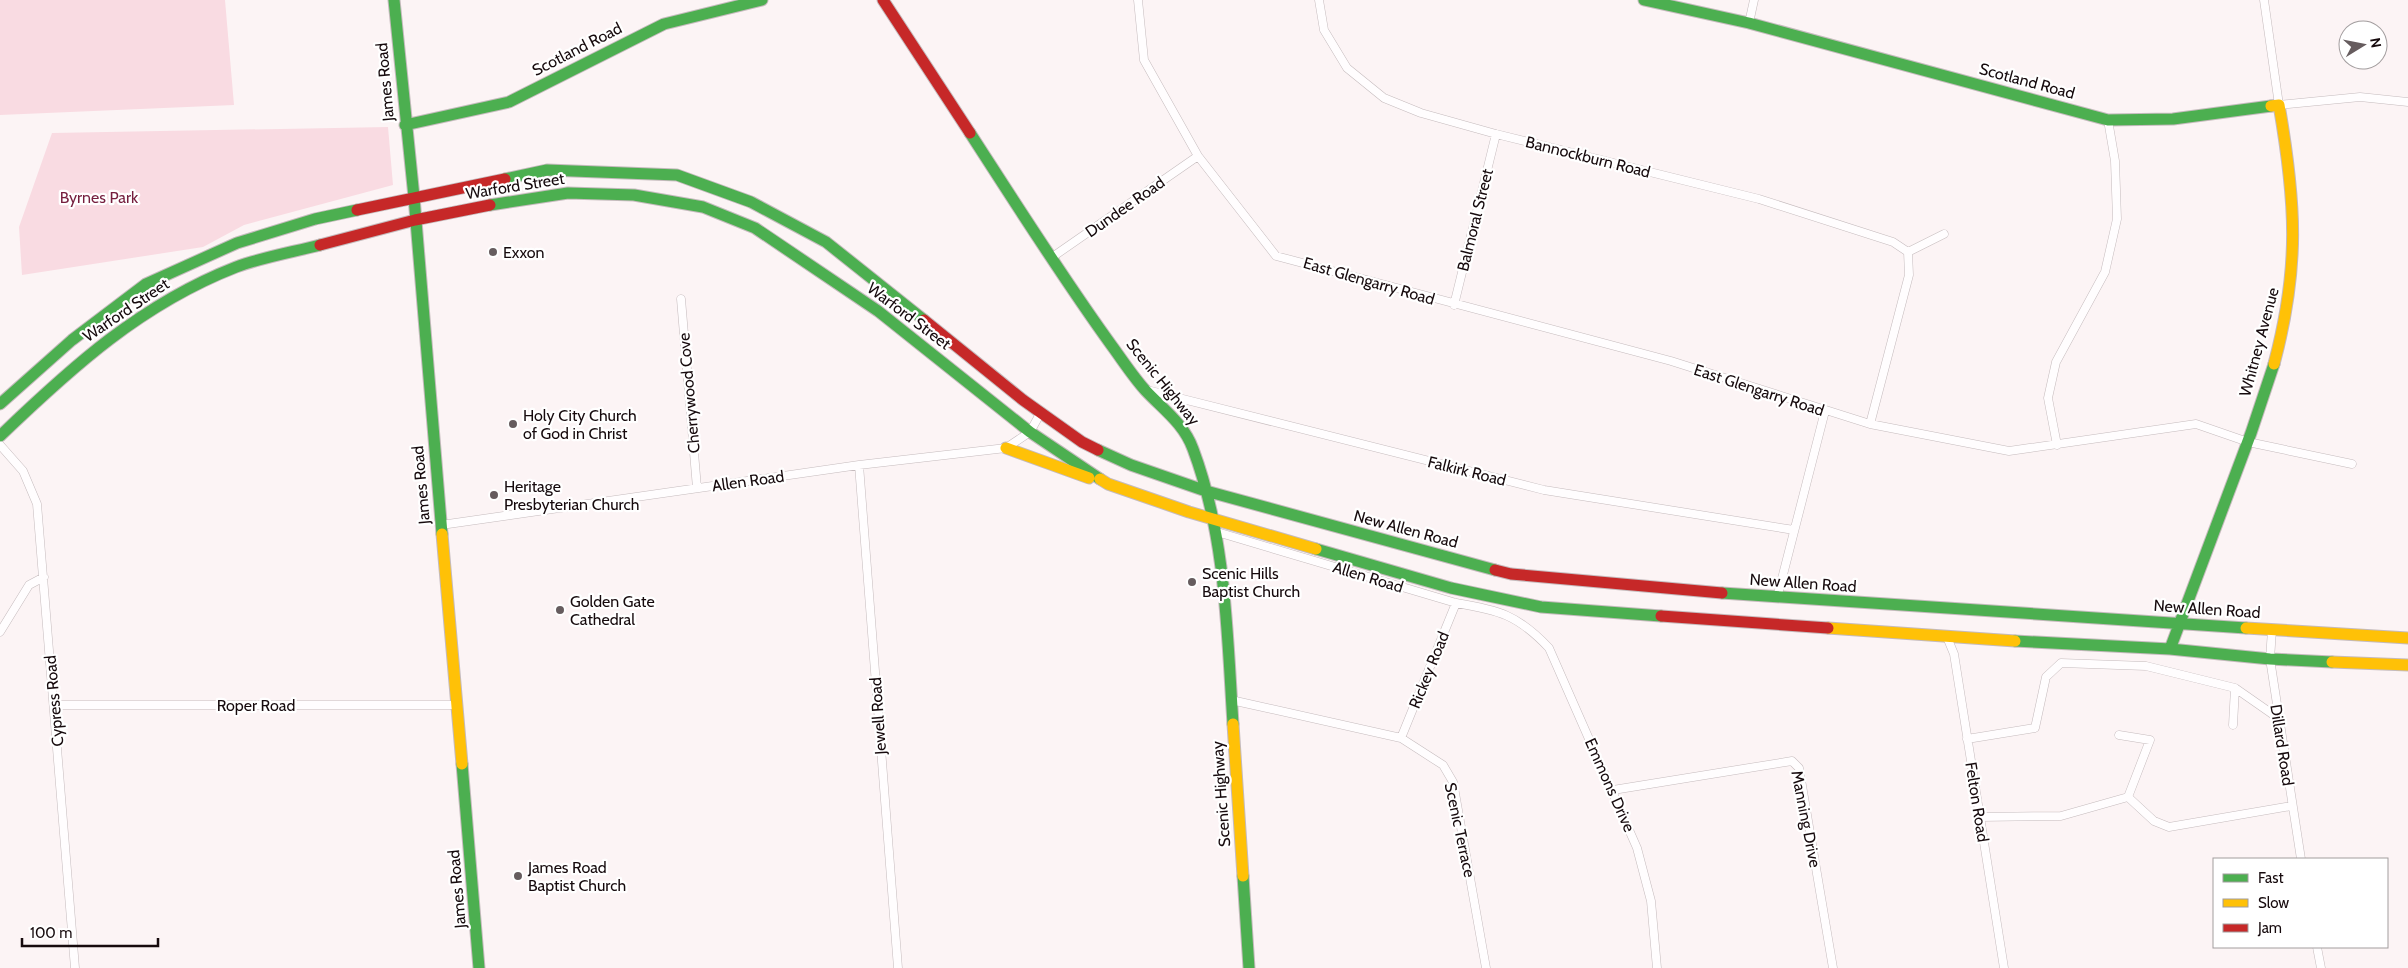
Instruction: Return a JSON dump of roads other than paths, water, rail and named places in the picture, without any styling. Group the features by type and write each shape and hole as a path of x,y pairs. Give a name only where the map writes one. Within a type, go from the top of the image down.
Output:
{"main road":[{"name":"James Road","path":"394,0 405,125 414,197 480,968"},
{"name":"Scotland Road","path":"405,125 509,102 664,24 762,0"},
{"name":"Scenic Highway","path":"883,0 1051,258 1145,390 1180,424 1193,448 1217,532 1231,700 1249,968"},
{"name":"Scotland Road","path":"1644,0 1749,23 2108,120 2149,122 2279,105"},
{"name":"Whitney Avenue","path":"2170,649 2248,442 2283,330 2292,275 2294,248 2293,195 2279,105"},
{"name":"Warford Street","path":"0,404 72,340 146,284 237,243 315,219 547,170 677,175 751,202 826,242 1040,414 1082,442 1131,465 1206,491"},
{"name":"Warford Street","path":"0,436 66,373 104,342 173,296 237,266 415,220 519,199 568,193 634,195 703,207 755,228 878,311 1030,432 1068,459 1108,484 1189,512 1213,518"},
{"path":"1006,448 1108,484"},
{"name":"New Allen Road","path":"1206,491 1511,574 1777,598 2408,638"},
{"path":"1213,518 1451,588 1541,607 1947,637 2170,649 2270,659 2408,665"}],"street":[{"path":"1138,0 1144,60 1198,156"},
{"name":"Bannockburn Road","path":"1319,0 1324,30 1347,68 1384,98 1421,113 1496,134 1760,199 1893,242 1908,252"},
{"path":"1749,23 1754,0"},
{"name":"Whitney Avenue","path":"2264,0 2279,105"},
{"name":"Scotland Road","path":"2279,105 2360,97 2408,102"},
{"path":"2057,445 2048,398 2056,362 2105,272 2117,220 2115,162 2108,120"},
{"name":"Balmoral Street","path":"1454,305 1496,134"},
{"name":"Dundee Road","path":"1051,258 1198,156"},
{"name":"East Glengarry Road","path":"1198,156 1276,256 1454,305 1671,361 1870,424 2009,451 2196,424 2248,442 2352,464"},
{"path":"1870,424 1909,275 1908,252 1944,234"},
{"name":"Cherrywood Cove","path":"681,298 697,488"},
{"name":"Falkirk Road","path":"1145,390 1544,490 1794,530"},
{"path":"1777,598 1826,411"},
{"name":"Allen Road","path":"441,525 859,465 1006,448 1030,432 1040,414"},
{"name":"Cypress Road","path":"0,445 23,471 37,504 75,968"},
{"name":"Jewell Road","path":"859,465 898,968"},
{"name":"Allen Road","path":"1217,532 1456,603 1492,609 1519,620"},
{"path":"0,632 29,585 44,577"},
{"name":"Rickey Road","path":"1401,738 1456,603"},
{"name":"Emmons Drive","path":"1519,620 1549,648 1637,848 1651,901 1657,968"},
{"name":"Dillard Road","path":"2272,630 2270,659 2301,858"},
{"name":"Felton Road","path":"1947,637 1954,654 2004,968"},
{"path":"1968,739 2035,728 2046,677 2061,663 2146,666 2235,688 2278,718"},
{"path":"2233,725 2235,688"},
{"name":"Scenic Terrace","path":"1231,700 1401,738 1443,765 1453,782 1486,968"},
{"name":"Roper Road","path":"54,705 458,705"},
{"path":"2119,734 2150,740 2128,797"},
{"name":"Manning Drive","path":"1613,790 1792,761 1799,768 1833,968"},
{"path":"2128,797 2154,821 2169,828 2292,806"},
{"path":"1979,818 2061,816 2128,797"},
{"path":"2317,948 2321,968"}],"place":[{"name":"Exxon","path":"493,252"},
{"name":"Holy City Church of God in Christ","path":"513,424"},
{"name":"Heritage Presbyterian Church","path":"494,495"},
{"name":"Scenic Hills Baptist Church","path":"1192,582"},
{"name":"Golden Gate Cathedral","path":"560,610"},
{"name":"James Road Baptist Church","path":"518,876"}],"park label":[{"name":"Byrnes Park","path":"99,197"}]}
